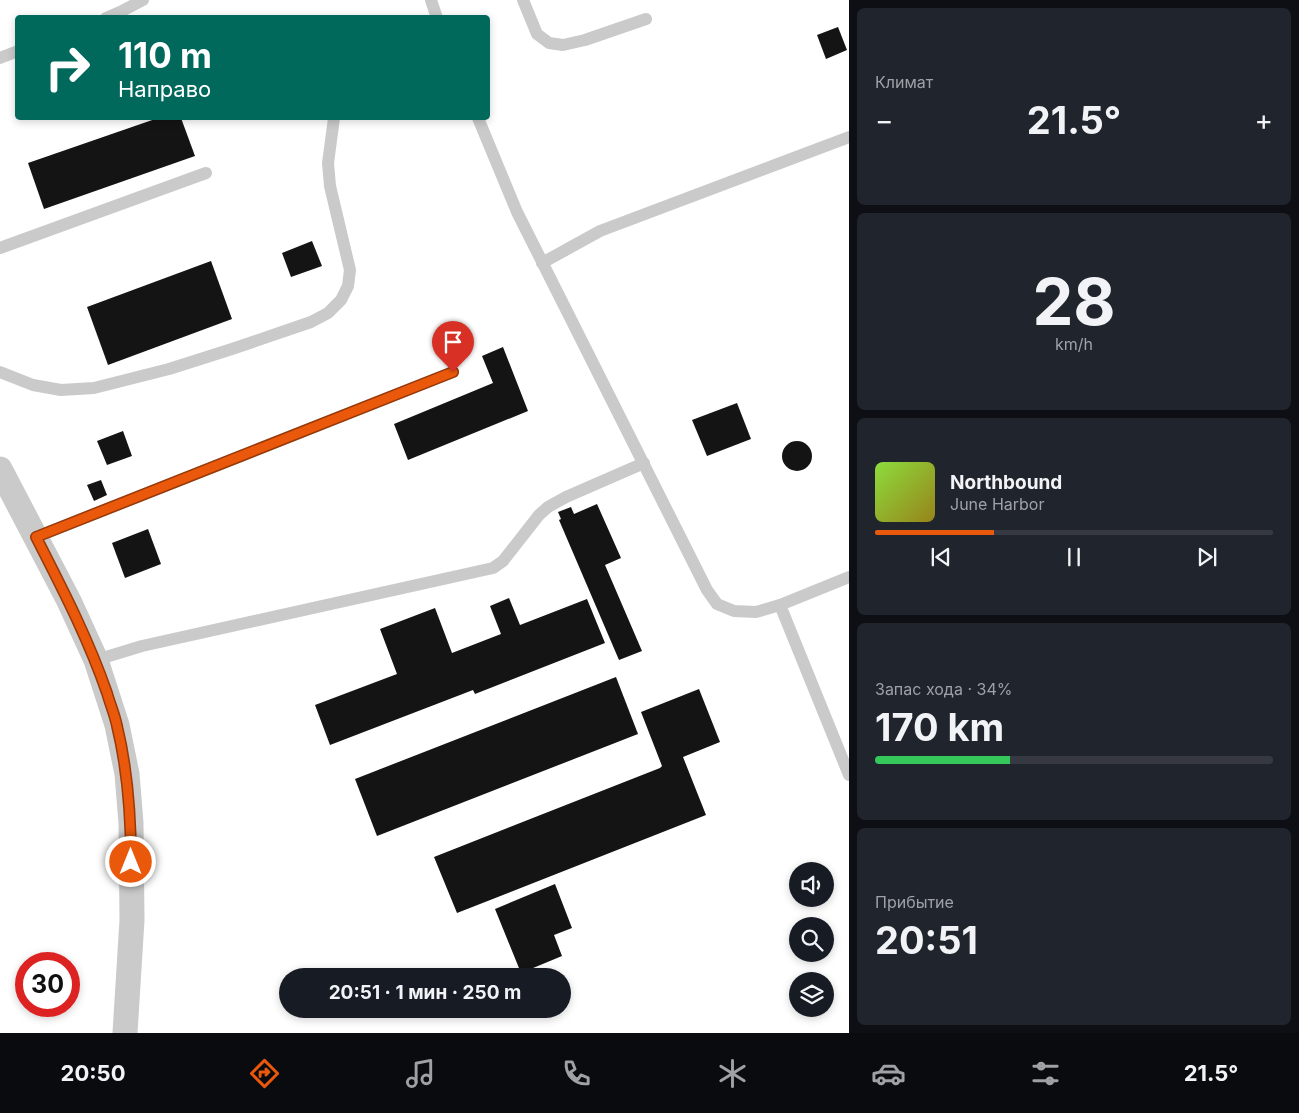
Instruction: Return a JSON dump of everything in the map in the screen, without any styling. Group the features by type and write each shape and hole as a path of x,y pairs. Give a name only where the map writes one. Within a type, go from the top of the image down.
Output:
{"street":[{"path":"0,469 69,601 96,660 117,724 127,774 131,823 132,920 125,1033"}],"lane":[{"path":"113,15 142,0"},
{"path":"431,0 437,15"},
{"path":"523,0 537,34 549,43 563,45 585,40 646,19"},
{"path":"0,58 15,52"},
{"path":"0,372 33,385 61,390 94,388 170,369 311,322 328,313 341,300 348,286 350,270 330,186 328,163 334,120"},
{"path":"479,120 517,212 707,590 717,604 734,611 756,612 780,605 849,577"},
{"path":"542,262 600,231 849,137"},
{"path":"0,248 206,174"},
{"path":"36,537 453,372"},
{"path":"96,660 152,643 494,568 503,561 539,515 548,507 566,497 644,463"},
{"path":"780,605 849,775"}],"building":[{"path":"838,27 847,50 826,59 817,35"},
{"path":"152,120 182,120 195,156 44,209 28,163"},
{"path":"312,241 322,266 291,277 282,253"},
{"path":"211,261 232,319 108,365 87,307"},
{"path":"503,347 528,411 408,460 394,424 493,383 482,356"},
{"path":"737,403 751,439 707,456 692,420"},
{"path":"123,431 132,456 107,465 97,441"},
{"path":"797,441 808,445 812,456 808,467 797,471 786,467 782,456 786,445"},
{"path":"101,480 107,495 94,501 87,485"},
{"path":"597,504 621,558 605,565 642,651 619,660 559,520 561,519 558,512 571,507 574,514"},
{"path":"148,529 161,564 125,578 112,543"},
{"path":"509,598 520,625 587,599 605,643 475,694 473,690 330,745 315,705 397,674 380,629 435,608 452,653 501,634 490,606"},
{"path":"616,677 638,734 377,836 355,779"},
{"path":"699,689 720,742 683,757 706,815 457,913 434,857 660,768 662,766 641,712"},
{"path":"555,884 572,928 554,935 562,956 533,968 519,968 495,909"}],"route":[{"path":"131,862 131,823 127,774 117,724 96,660 69,601 36,537 453,372"}]}
